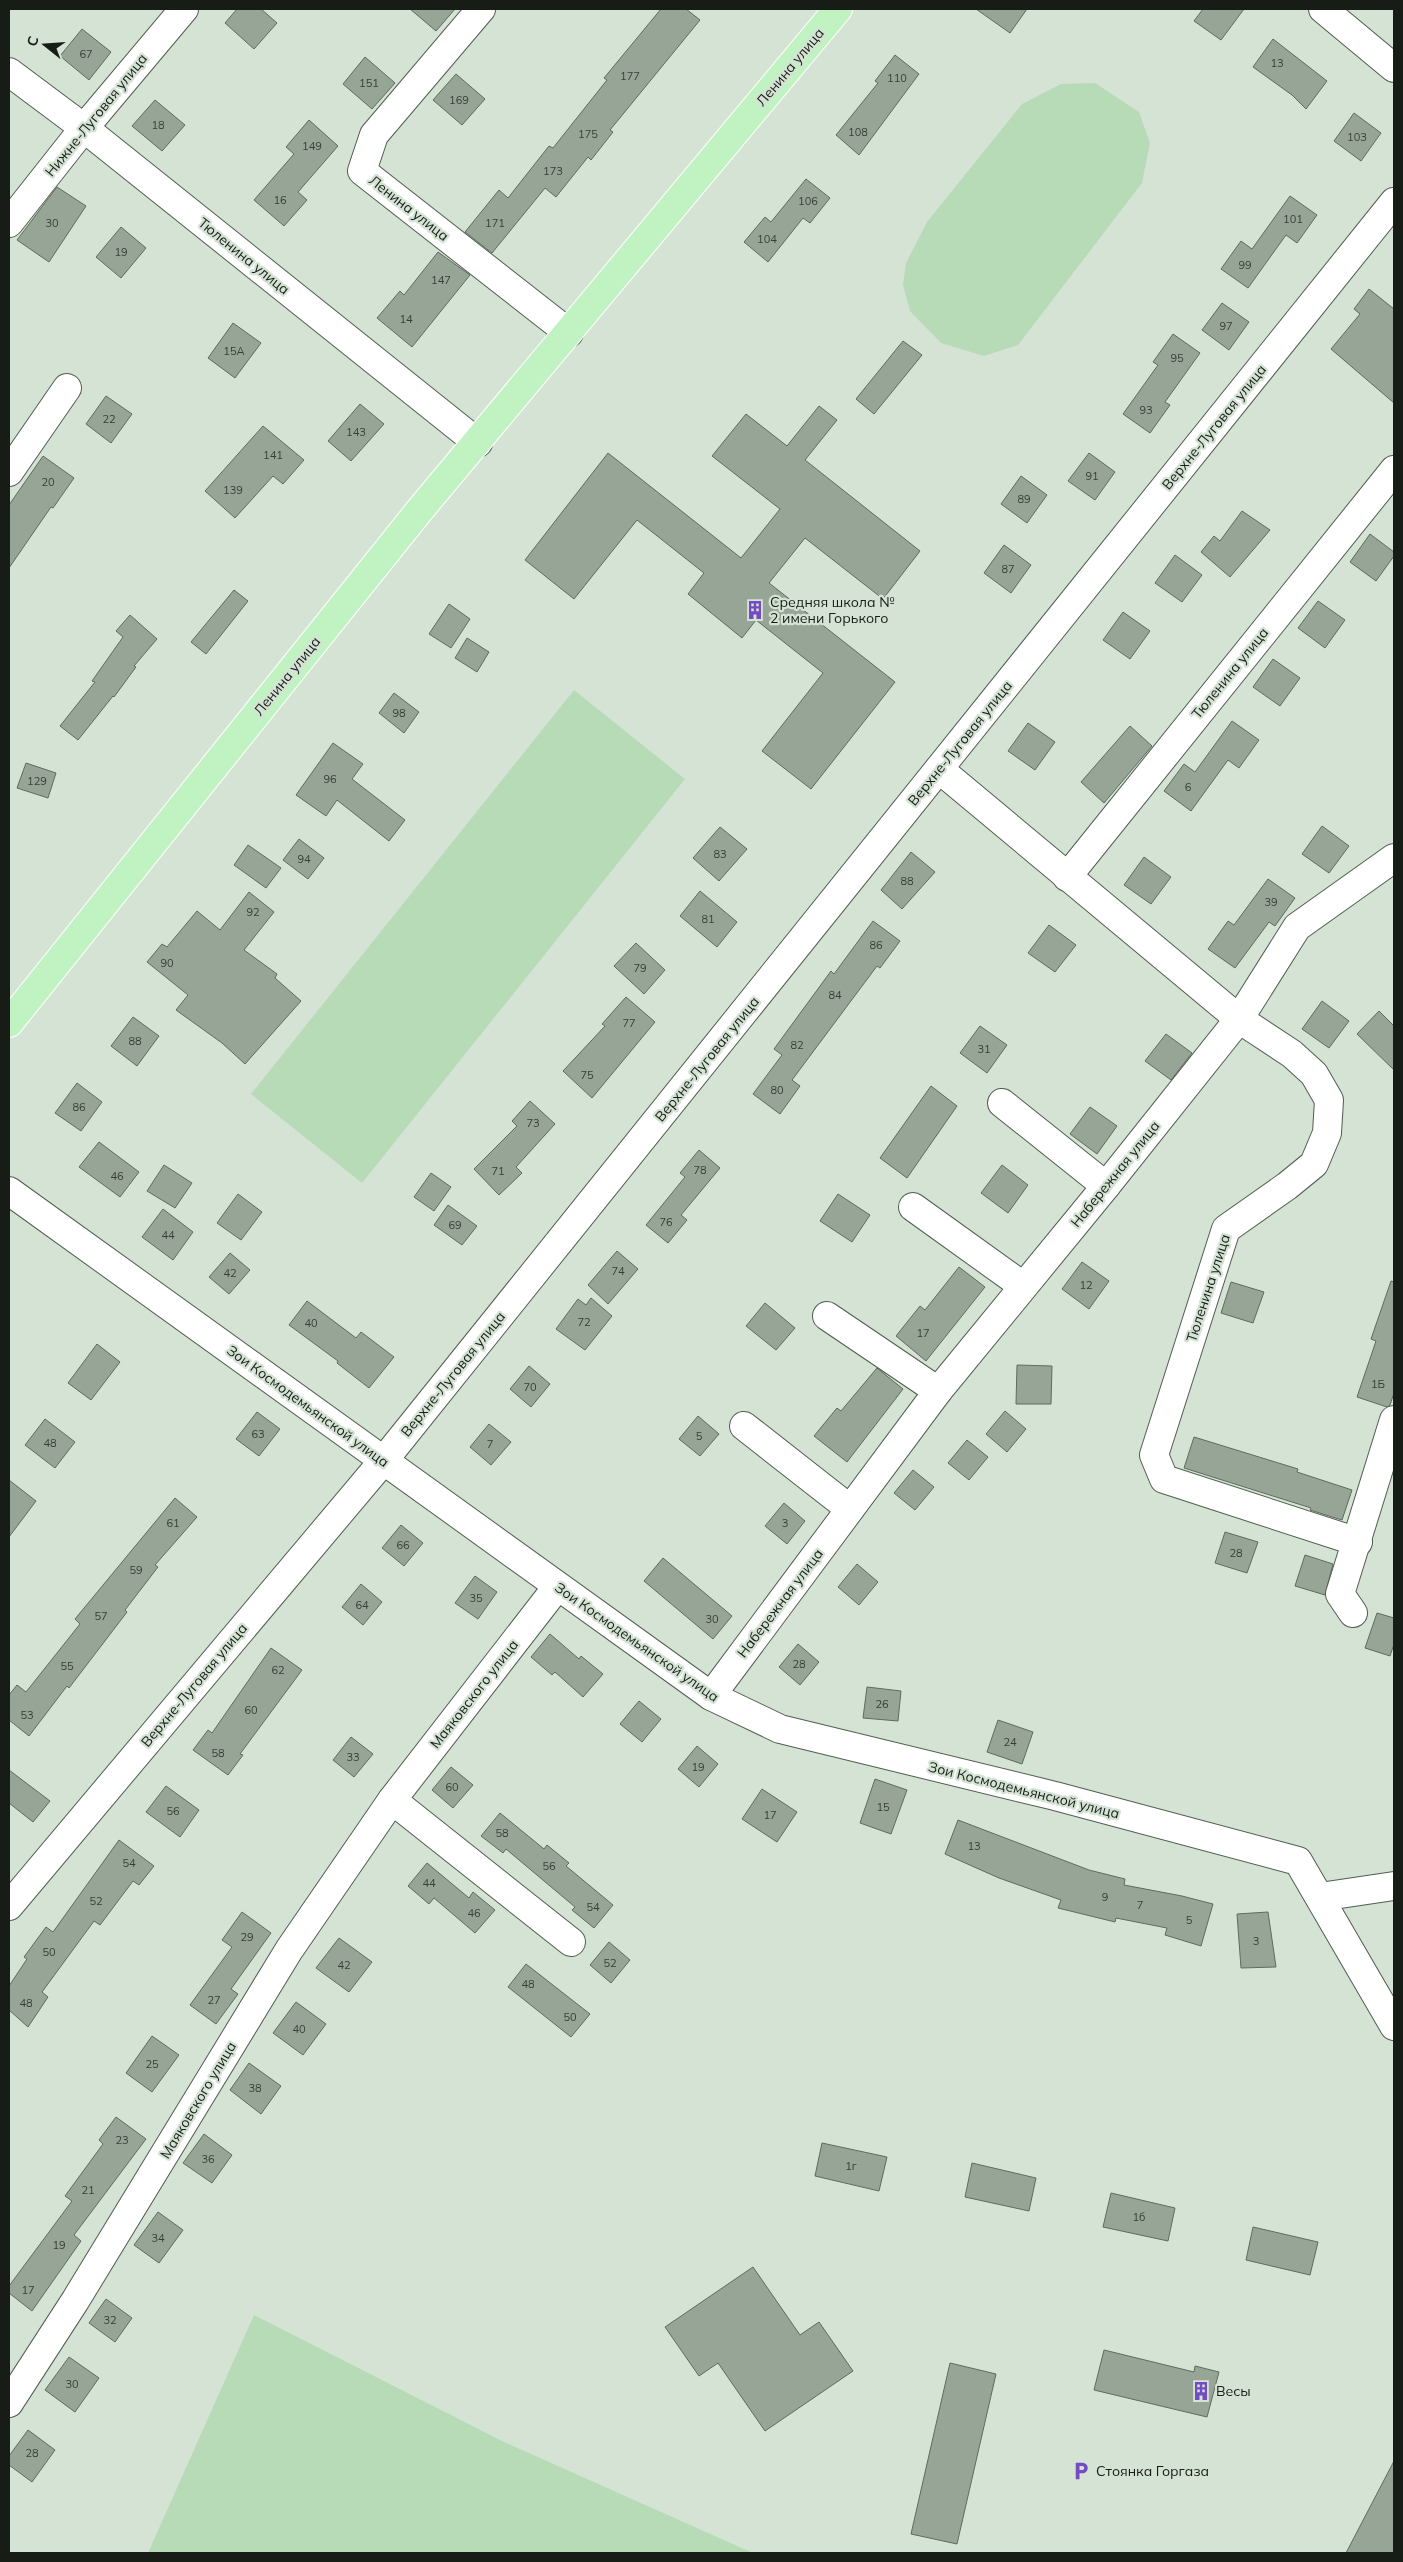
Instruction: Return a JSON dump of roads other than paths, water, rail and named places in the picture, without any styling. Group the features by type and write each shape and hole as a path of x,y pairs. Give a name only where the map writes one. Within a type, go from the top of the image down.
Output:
{"main road":[{"name":"Ленина улица","path":"9,1023 419,511 478,443 838,9"}],"street":[{"name":"Нижне-Луговая улица","path":"9,223 84,128 184,9"},
{"name":"Ленина улица","path":"481,9 374,135 362,171 569,333"},
{"path":"1323,9 1394,68"},
{"name":"Тюленина улица","path":"9,72 84,128 478,443"},
{"name":"Верхне-Луговая улица","path":"9,1906 384,1460 864,866 938,769 1394,202"},
{"path":"9,472 67,388"},
{"name":"Тюленина улица","path":"1066,877 1394,470"},
{"name":"Тюленина улица","path":"938,769 1239,1019 1292,1054 1314,1074 1330,1100 1327,1133 1314,1164 1287,1186 1226,1229 1154,1455 1164,1479 1358,1542"},
{"name":"Набережная улица","path":"711,1696 938,1391 1106,1186 1239,1019 1297,927 1394,858"},
{"path":"1002,1103 1106,1186"},
{"name":"Зои Космодемьянской улица","path":"9,1190 384,1460 556,1587 711,1696 780,1729 1055,1796 1298,1861 1394,2026"},
{"path":"913,1207 1023,1286"},
{"path":"827,1316 938,1391"},
{"path":"1353,1613 1340,1594 1358,1542 1394,1420"},
{"path":"744,1426 850,1509"},
{"name":"Маяковского улица","path":"9,2403 74,2301 289,1950 392,1800 556,1587"},
{"path":"392,1800 571,1942"},
{"path":"1320,1896 1394,1886"}],"place":[{"name":"Средняя школа № 2 имени Горького","path":"755,610"},
{"name":"Весы","path":"1201,2391"},
{"name":"Стоянка Горгаза","path":"1081,2471"}]}
